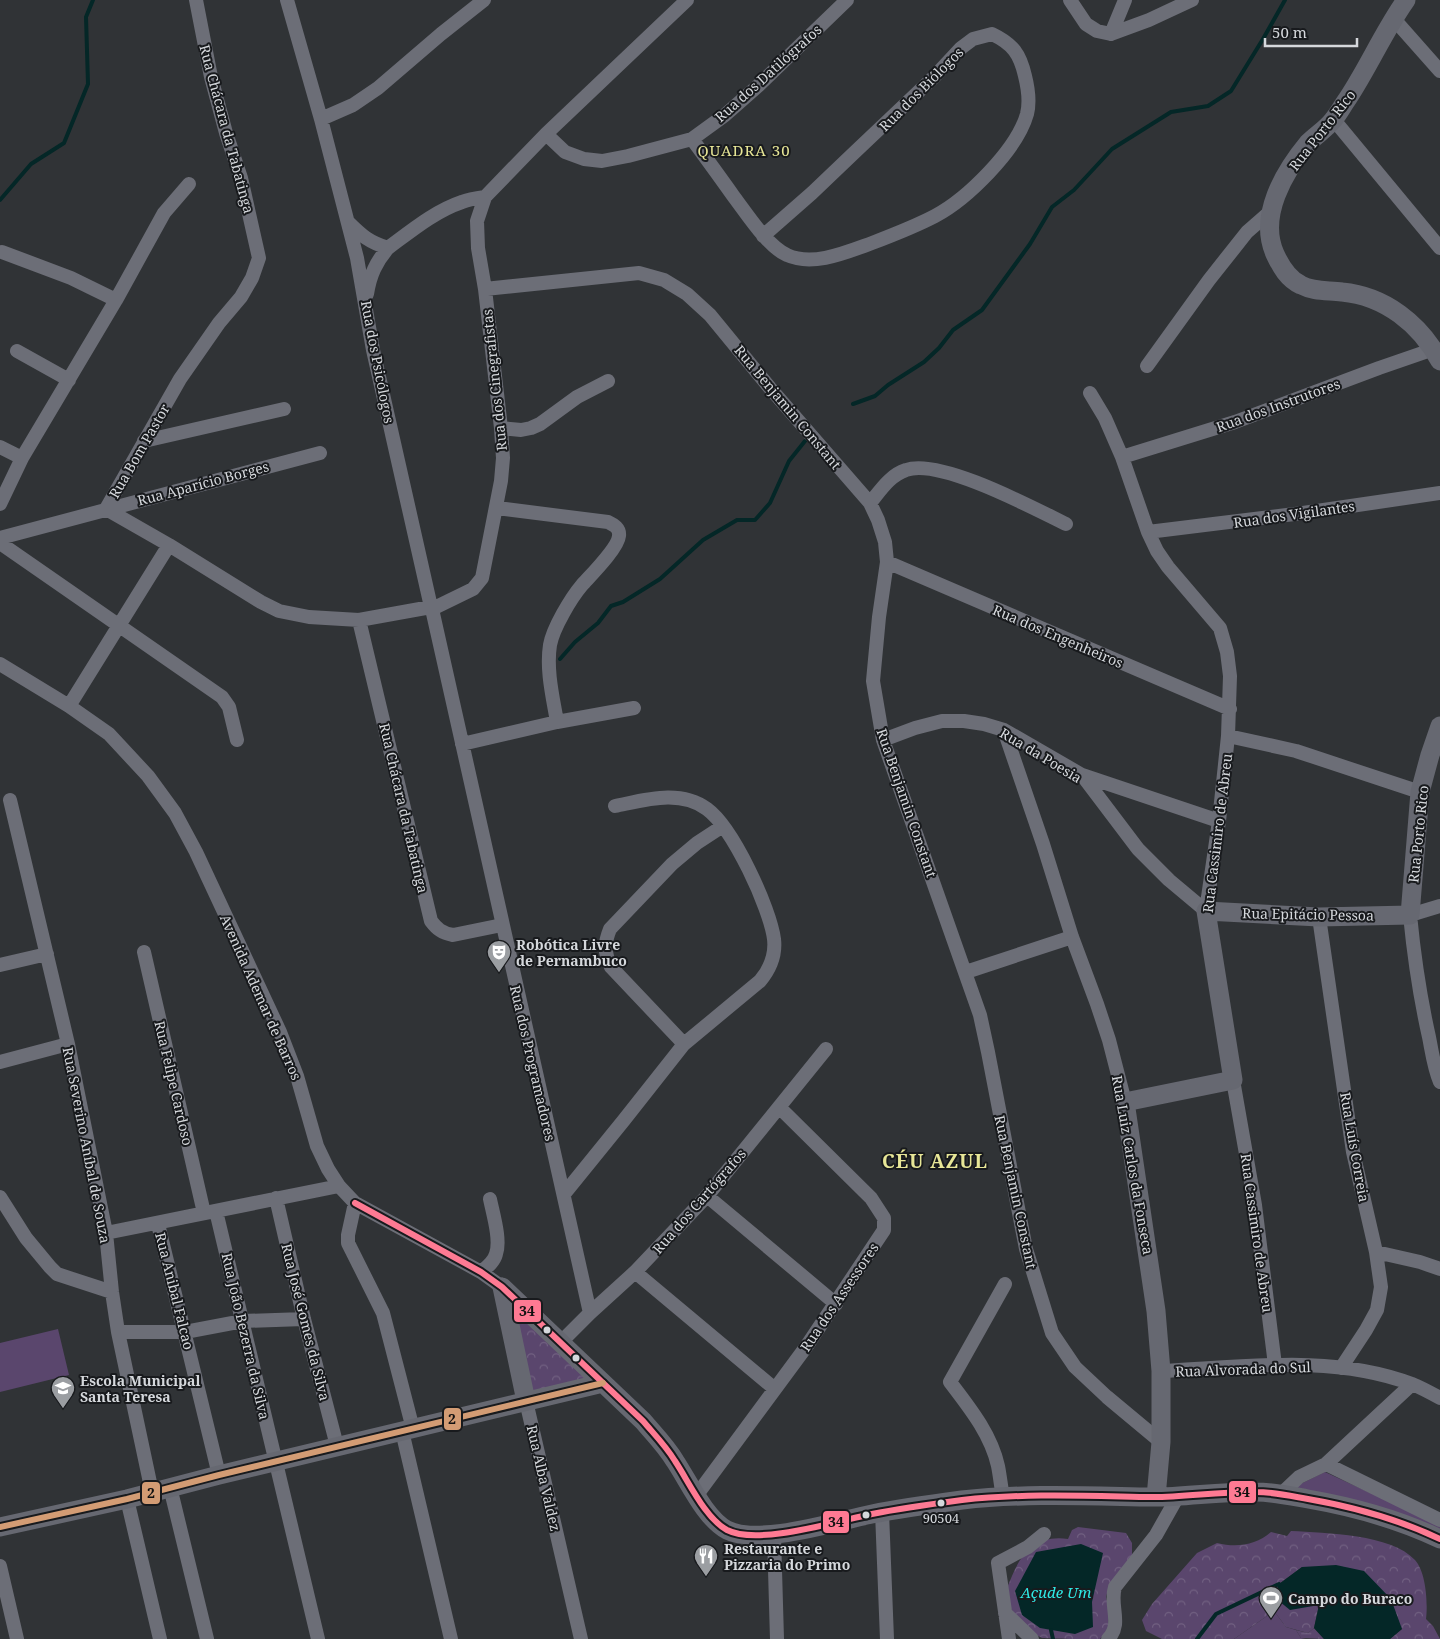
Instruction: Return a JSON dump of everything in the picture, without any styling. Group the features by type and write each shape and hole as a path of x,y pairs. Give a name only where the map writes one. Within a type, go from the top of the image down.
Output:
{"street":[{"name":"Rua Chácara da Tabatinga","path":"196,0 211,77 226,133 242,178 259,258"},
{"name":"Rua dos Psicólogos","path":"287,0 321,119 366,299 373,350 431,608"},
{"path":"321,119 354,105 378,88 484,0"},
{"name":"Rua dos Cinegrafistas","path":"359,620 431,608 473,589 482,578 497,508 503,458 476,221 485,197 546,134 687,0"},
{"name":"Rua dos Datilógrafos","path":"546,134 565,152 584,159 602,161 628,156 692,138 726,114 759,85 847,0"},
{"path":"1070,0 1086,24 1097,31 1111,34 1149,20 1192,0"},
{"path":"1111,34 1125,0"},
{"name":"Rua Porto Rico","path":"1406,0 1334,120 1297,157 1276,194 1271,210 1270,234 1273,250 1281,266 1289,277 1301,286 1316,290 1368,296 1385,304 1401,314 1437,355"},
{"path":"1394,18 1440,71"},
{"name":"Rua dos Biólogos","path":"692,138 763,236 786,255 807,260 830,257 902,231 936,216 965,196 988,173 1017,139 1028,113 1029,90 1022,65 1014,48 1003,39 992,34 974,39 961,48 909,102 763,236"},
{"path":"1334,120 1440,248"},
{"path":"0,504 22,458 116,300 164,213 189,184"},
{"path":"366,299 373,270 388,248 445,209 461,202 485,197"},
{"name":"Rua Porto Rico","path":"1147,366 1209,280 1247,232 1271,210"},
{"path":"347,221 362,236 388,248"},
{"path":"2,252 71,278 116,300"},
{"name":"Rua Bom Pastor","path":"259,258 252,278 241,297 199,350 144,441 106,509 279,611 309,617 359,620"},
{"name":"Rua Benjamin Constant","path":"484,289 639,273 664,280 687,294 710,315 770,388 870,503 885,542 887,562 878,617 873,681 876,710 883,740 980,1015 1026,1249 1052,1333 1075,1367 1107,1397 1161,1442"},
{"path":"17,351 69,380"},
{"name":"Rua dos Instrutores","path":"1122,457 1235,422 1379,368 1437,355"},
{"path":"501,428 521,430 531,428 540,424 577,397 608,381"},
{"name":"Rua Cassimiro de Abreu","path":"1090,393 1105,418 1122,457 1148,532 1157,551 1168,567 1220,628 1227,652 1230,676 1228,736 1219,821 1206,911 1255,1205 1275,1365"},
{"path":"144,441 284,409"},
{"path":"0,446 22,458"},
{"name":"Rua Aparício Borges","path":"0,538 320,453"},
{"path":"870,503 892,477 906,470 924,467 949,473 977,484 1066,524"},
{"name":"Rua dos Vigilantes","path":"1148,532 1303,513 1440,493"},
{"path":"497,508 608,522 619,530 619,537 614,546 580,587 562,614 550,645 550,674 556,722"},
{"path":"0,543 222,697 229,707 237,740"},
{"path":"69,706 169,545"},
{"name":"Rua dos Engenheiros","path":"887,562 1230,709"},
{"name":"Rua dos Programadores","path":"431,608 590,1313"},
{"name":"Rua Chácara da Tabatinga","path":"359,620 431,921 444,934 452,935 502,925"},
{"name":"Avenida Ademar de Barros","path":"0,664 69,706 110,734 148,776 175,813 200,861 280,1032 297,1076 317,1146 328,1170 339,1186 355,1204 480,1272 502,1288"},
{"path":"462,744 556,722 634,708"},
{"name":"Rua da Poesia","path":"883,740 915,728 942,721 978,723 1004,730 1082,776 1138,849 1168,880 1206,911"},
{"name":"Rua Porto Rico","path":"1410,915 1420,792 1440,726"},
{"name":"Rua Luiz Carlos da Fonseca","path":"1004,730 1072,937 1106,1031 1125,1102 1156,1312 1161,1371 1161,1442 1156,1497"},
{"path":"1228,736 1296,751 1420,792"},
{"path":"1082,776 1219,821"},
{"path":"564,1194 684,1044 760,981 769,970 774,956 774,939 763,901 738,848 723,826 707,809 678,798 657,797 615,806"},
{"name":"Rua Severino Aníbal de Souza","path":"10,800 68,1044 106,1233 118,1332 152,1492"},
{"path":"684,1044 611,967 604,952 606,940 610,929 672,864 697,843 723,826"},
{"path":"1439,1075 1425,1023 1410,915 1440,906"},
{"name":"Rua Epitácio Pessoa","path":"1206,911 1320,917 1410,915"},
{"name":"Rua Luís Correia","path":"1320,917 1353,1152 1382,1286 1376,1310 1366,1330 1341,1368"},
{"path":"966,972 1072,937"},
{"name":"Rua Felipe Cardoso","path":"144,952 210,1212"},
{"path":"0,965 47,954"},
{"path":"0,1062 68,1044"},
{"name":"Rua dos Cartógrafos","path":"562,1342 590,1313 635,1272 707,1196 826,1049"},
{"path":"1125,1102 1233,1080"},
{"name":"Rua dos Assessores","path":"696,1496 836,1304 884,1230 884,1218 871,1198 779,1107"},
{"path":"106,1233 339,1186"},
{"path":"707,1196 836,1304"},
{"path":"0,1197 26,1238 57,1274 112,1292"},
{"name":"Rua José Gomes da Silva","path":"276,1198 304,1319 337,1446"},
{"path":"480,1272 492,1263 496,1254 495,1222 490,1199"},
{"path":"355,1204 348,1243 383,1313 451,1639"},
{"name":"Rua João Bezerra da Silva","path":"210,1212 243,1321 318,1639"},
{"name":"Rua Anibal Falcao","path":"158,1224 220,1475"},
{"path":"1376,1252 1420,1262 1440,1269"},
{"path":"635,1272 775,1389"},
{"path":"1003,1497 998,1465 986,1434 950,1382 1005,1284"},
{"path":"502,1288 562,1342 643,1421 662,1442 696,1496 715,1519 728,1530 744,1534 774,1535 882,1512 963,1500 1003,1497 1044,1495 1156,1497 1242,1492 1281,1494 1332,1503 1376,1514 1413,1527 1440,1540"},
{"name":"Rua Alba Valdez","path":"502,1288 581,1639"},
{"path":"118,1332 185,1332 243,1321 304,1319"},
{"name":"Rua Alvorada do Sul","path":"1161,1371 1275,1365 1341,1368 1412,1384 1440,1398"},
{"path":"0,1528 603,1383"},
{"path":"1281,1494 1300,1477 1326,1464 1412,1384"},
{"path":"1326,1464 1440,1520"},
{"path":"170,1487 207,1639"},
{"path":"1108,1639 1116,1625 1112,1601 1115,1587 1156,1535 1178,1496"},
{"path":"127,1498 160,1639"},
{"path":"882,1512 887,1639"},
{"path":"1010,1639 998,1563 1028,1547 1044,1534"},
{"path":"774,1535 777,1639"},
{"path":"0,1566 17,1639"},
{"path":"1005,1613 1032,1639"}],"green space":[{"path":"502,1287 603,1383 526,1401"},
{"path":"58,1329 69,1375 0,1392 0,1343"},
{"path":"1325,1472 1440,1525 1440,1530 1288,1490"},
{"path":"1078,1527 1126,1533 1132,1543 1132,1556 1109,1586 1106,1597 1109,1608 1108,1630 1100,1639 1042,1638 1031,1631 1014,1614 1007,1600 1007,1587 1021,1559 1033,1546 1048,1539 1068,1539 1072,1530"},
{"path":"1291,1531 1357,1536 1404,1551 1415,1560 1422,1572 1427,1605 1426,1619 1433,1626 1440,1639 1390,1639 1402,1629 1302,1567 1279,1584 1275,1597 1319,1605 1314,1628 1308,1633 1286,1627 1274,1611 1234,1639 1162,1639 1146,1631 1142,1620 1152,1604 1197,1553 1217,1543 1239,1545 1253,1543 1271,1532 1287,1536"},
{"name":"Campo do Buraco","path":"1274,1611 1286,1627 1296,1630 1301,1638 1306,1639 1234,1639"},
{"path":"1314,1628 1324,1639 1301,1638 1296,1630 1308,1633"}],"water":[{"name":"Açude Um","path":"1081,1544 1103,1553 1092,1602 1093,1627 1075,1634 1040,1628 1022,1615 1015,1591 1036,1552"},
{"path":"1336,1565 1364,1571 1391,1599 1402,1629 1390,1639 1324,1639 1314,1628 1319,1605 1290,1610 1274,1597 1279,1584 1302,1567"}],"waterway":[{"path":"0,200 31,164 64,143 88,84 86,17 93,0"},
{"path":"853,404 875,396 888,385 924,362 939,348 953,330 982,310 1030,244 1052,207 1074,190 1112,149 1171,112 1208,106 1231,91 1285,0"},
{"path":"560,659 575,642 598,623 611,606 623,602 660,579 703,540 737,520 755,520 770,503 789,461 805,441"},
{"path":"1197,1639 1216,1614 1279,1584"},
{"path":"1051,1630 1053,1639"}],"transit line":[{"name":"34","path":"355,1203 481,1272 502,1287 643,1421 664,1445 698,1499 712,1517 727,1530 741,1534 777,1534 894,1510 962,1500 1009,1496 1166,1497 1256,1492 1289,1495 1359,1510 1408,1525 1440,1539"},
{"name":"2","path":"0,1527 127,1499 219,1475 603,1383"}],"place":[{"name":"Robótica Livre de Pernambuco","path":"499,973"},
{"name":"Escola Municipal Santa Teresa","path":"63,1409"},
{"name":"90504","path":"941,1503"},
{"name":"Restaurante e Pizzaria do Primo","path":"706,1577"},
{"name":"Campo do Buraco","path":"1271,1619"}],"district":[{"name":"QUADRA 30","path":"744,150"},
{"name":"CÉU AZUL","path":"935,1161"}]}
